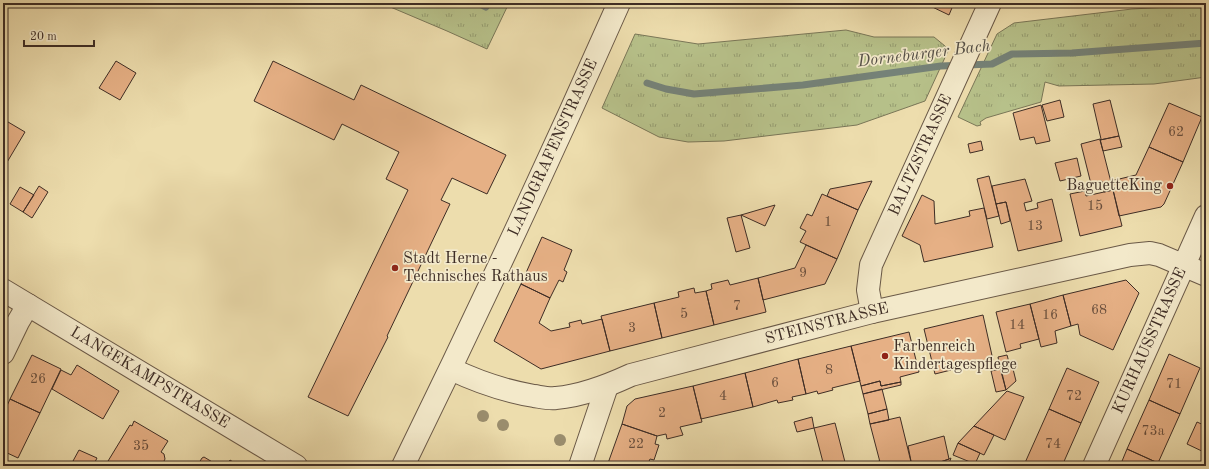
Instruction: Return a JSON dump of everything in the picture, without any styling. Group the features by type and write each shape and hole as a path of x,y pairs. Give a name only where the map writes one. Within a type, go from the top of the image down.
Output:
{"street":[{"name":"LANDGRAFENSTRASSE","path":"403,466 559,138 619,3"},
{"name":"BALTZSTRASSE","path":"872,312 868,290 870,265 990,3"},
{"name":"KURHAUSSTRASSE","path":"1094,466 1206,216"},
{"name":"STEINSTRASSE","path":"450,369 473,380 512,392 554,399 578,395 607,386 631,375 872,312 1140,253 1159,255 1206,275"},
{"name":"LANGEKAMPSTRASSE","path":"3,290 296,466"},
{"path":"3,353 28,305"},
{"path":"580,466 607,386"}],"green space":[{"path":"381,3 509,3 487,49"},
{"path":"1206,5 1206,77 1154,84 1059,86 1045,82 1041,102 986,118 980,122 981,125 977,126 958,117 997,34 1014,23 1132,9"},
{"path":"846,30 874,37 934,37 945,46 948,51 925,101 857,125 724,141 688,142 659,137 602,108 635,34 698,44"}],"building":[{"path":"924,3 954,3 949,15"},
{"path":"116,61 136,73 120,100 99,88"},
{"name":"Stadt Herne - Technisches Rathaus","path":"273,61 354,100 361,85 506,155 487,194 452,178 441,200 450,204 387,336 388,337 348,416 308,397 408,190 386,179 399,152 342,124 334,140 254,101"},
{"path":"1060,100 1064,117 1047,121 1042,105"},
{"path":"1110,100 1119,136 1100,140 1093,104"},
{"path":"1169,103 1202,117 1183,162 1149,147"},
{"path":"1041,105 1050,141 1036,144 1034,137 1020,140 1013,113"},
{"path":"3,119 25,132 3,169"},
{"path":"1119,136 1122,147 1103,151 1100,140"},
{"path":"1100,139 1113,190 1104,192 1102,181 1091,184 1081,144"},
{"path":"981,141 983,150 970,153 968,144"},
{"path":"1149,147 1183,162 1164,204 1161,207 1119,216 1111,181 1136,175"},
{"path":"1077,158 1081,176 1060,181 1055,163"},
{"path":"989,176 999,216 987,219 977,179"},
{"path":"1025,179 1032,201 1024,203 1026,211 1038,208 1037,203 1052,199 1062,241 1018,251 1006,202 996,204 992,186"},
{"path":"872,181 858,210 827,196 830,189"},
{"path":"39,186 48,192 32,218 23,212"},
{"path":"20,187 34,195 23,212 10,204"},
{"path":"1113,190 1122,226 1080,236 1070,194 1085,191 1086,196"},
{"path":"822,194 858,210 837,259 800,242 806,231 800,228 807,214 812,216"},
{"path":"922,195 934,201 935,224 970,216 969,211 984,208 993,247 924,262 920,245 902,236"},
{"path":"1006,202 1010,221 1001,224 996,204"},
{"path":"775,205 765,226 741,215"},
{"path":"741,215 750,248 736,252 727,218"},
{"path":"542,237 572,250 564,270 567,272 563,282 559,280 550,298 521,284"},
{"path":"806,245 837,259 825,284 763,300 758,278 795,268"},
{"path":"758,278 766,312 714,325 706,291 712,289 711,284 728,280 730,285"},
{"path":"1126,280 1139,293 1113,350 1080,335 1078,324 1071,326 1063,295"},
{"path":"521,284 550,298 539,323 551,331 570,327 569,323 581,320 582,324 602,319 610,351 541,369 494,341"},
{"path":"694,288 695,293 706,291 714,325 662,338 654,303 679,297 678,292"},
{"path":"1063,295 1071,326 1055,331 1057,343 1041,347 1030,304"},
{"path":"654,303 662,338 610,351 601,316"},
{"path":"1030,304 1039,339 1020,344 1021,348 1006,352 996,312"},
{"path":"983,315 993,360 977,364 976,360 951,366 951,370 935,374 924,329"},
{"path":"909,332 919,372 900,377 901,382 881,386 880,381 861,386 851,346"},
{"path":"851,346 860,381 832,388 833,390 818,394 817,391 806,394 798,359"},
{"path":"1169,354 1200,368 1180,414 1149,400"},
{"path":"32,355 61,369 40,413 10,399"},
{"path":"1007,355 1010,366 1000,368 998,357"},
{"path":"798,359 806,394 792,397 793,400 778,403 777,400 753,407 745,373"},
{"path":"77,365 119,391 103,419 52,389 61,370 71,375"},
{"path":"1012,365 1016,381 1006,390 1000,368"},
{"path":"1067,368 1099,382 1081,423 1049,409"},
{"path":"1001,369 1006,390 996,392 991,371"},
{"path":"745,373 753,407 701,419 693,386"},
{"path":"880,381 881,386 901,382 901,385 863,394 861,386"},
{"path":"693,386 702,422 680,427 683,435 667,439 666,434 657,436 622,424 627,406 635,399"},
{"path":"882,389 887,409 868,414 863,394"},
{"path":"1007,391 1024,397 1005,440 974,426"},
{"path":"10,399 40,413 18,458 3,451 3,415"},
{"path":"1149,400 1180,414 1158,463 1127,449"},
{"path":"887,409 889,420 870,424 868,414"},
{"path":"1049,409 1081,423 1062,466 1024,465"},
{"path":"812,417 814,428 797,432 794,422"},
{"path":"900,417 912,466 881,466 870,424"},
{"path":"134,421 168,441 161,452 164,454 165,459 163,463 159,466 105,466 130,425 132,426"},
{"path":"1197,422 1206,426 1206,453 1187,444"},
{"path":"835,423 846,466 824,466 814,428"},
{"path":"622,424 657,436 655,444 659,445 654,460 650,459 647,466 607,466"},
{"path":"974,426 994,435 984,455 958,443"},
{"path":"944,436 949,459 929,466 912,466 908,446"},
{"path":"958,443 980,453 975,464 953,455"},
{"path":"1127,449 1158,463 1157,466 1120,466"},
{"path":"79,450 97,458 93,466 84,466 73,461"},
{"path":"204,457 219,466 197,466"},
{"path":"951,458 948,466 929,466 949,459"},
{"path":"230,460 239,466 226,466"},
{"path":"73,461 84,466 71,466"},
{"path":"880,461 881,466 857,466"}],"waterway":[{"name":"Dorneburger Bach","path":"478,3 486,7"},
{"name":"Dorneburger Bach","path":"647,83 666,89 694,94 803,85 941,66 992,64 1012,54 1072,53 1206,43"}],"place":[{"name":"BaguetteKing","path":"1170,186"},
{"name":"Stadt Herne - Technisches Rathaus","path":"395,268"},
{"name":"Farbenreich Kindertagespflege","path":"885,356"}]}
